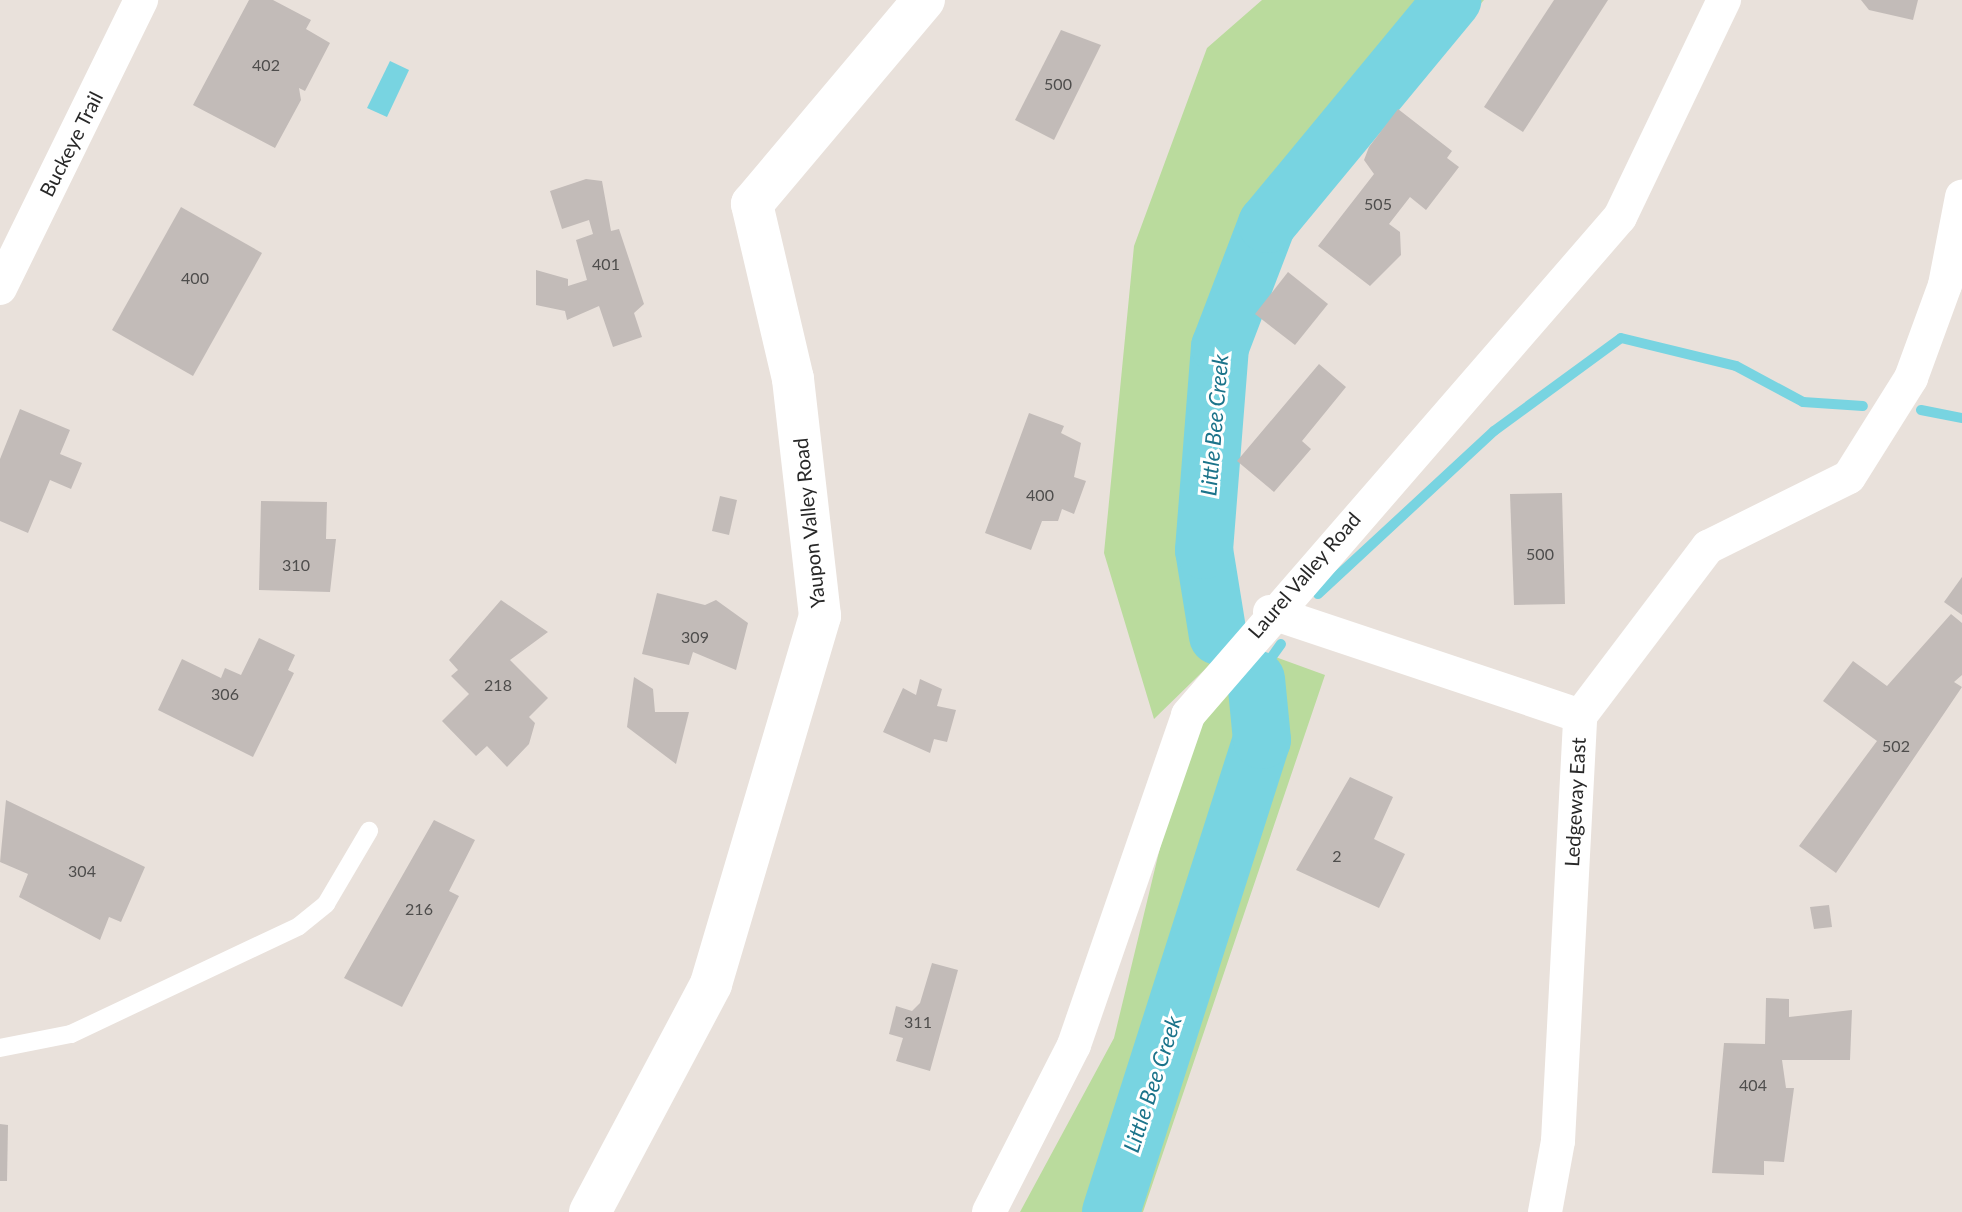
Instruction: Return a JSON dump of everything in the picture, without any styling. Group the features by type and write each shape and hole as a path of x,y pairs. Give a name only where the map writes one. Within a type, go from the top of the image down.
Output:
{"street":[{"name":"Buckeye Trail","path":"0,288 141,0"},
{"name":"Yaupon Valley Road","path":"590,1212 711,984 820,616 793,379 752,204 924,0"},
{"name":"Laurel Valley Road","path":"989,1212 1074,1045 1188,715 1270,612 1620,217 1724,0"},
{"path":"1580,716 1708,547 1849,477 1911,378 1945,285 1962,197"},
{"name":"Ledgeway East","path":"1270,612 1580,716 1558,1141 1545,1212"}],"lane":[{"path":"0,1048 71,1034 299,926 326,904 369,831"}],"green space":[{"path":"1262,0 1484,0 1273,236 1233,350 1211,617 1234,641 1154,719 1104,553 1134,246 1207,48"},
{"path":"1267,654 1325,675 1143,1212 1020,1212 1114,1038 1188,732"}],"water":[{"path":"390,61 409,70 387,117 367,108"}],"building":[{"path":"249,0 273,0 311,20 306,29 330,43 305,91 299,88 301,100 275,148 193,105"},
{"path":"1554,0 1608,0 1523,132 1484,107"},
{"path":"1861,0 1918,0 1913,20 1869,10"},
{"path":"1061,30 1101,45 1054,140 1015,120"},
{"path":"1398,109 1452,151 1447,158 1459,167 1426,210 1410,197 1389,224 1400,232 1401,255 1370,286 1318,246 1374,174 1364,160 1369,147"},
{"path":"586,179 602,181 611,231 619,229 644,304 634,313 642,337 613,347 599,306 567,320 565,311 536,305 536,270 568,279 568,286 587,280 576,240 593,234 589,220 562,229 550,191"},
{"path":"181,207 262,253 193,376 112,330"},
{"path":"1288,272 1328,304 1295,345 1255,314"},
{"path":"1319,364 1346,387 1302,441 1311,449 1274,492 1237,461"},
{"path":"20,409 70,430 60,454 82,463 71,489 50,480 28,533 0,521 0,459"},
{"path":"1029,413 1064,426 1061,433 1081,443 1074,477 1086,481 1074,514 1062,509 1058,521 1042,521 1031,550 985,533"},
{"path":"1562,493 1565,604 1514,605 1510,494"},
{"path":"720,496 737,500 729,535 712,531"},
{"path":"261,501 327,502 326,539 336,539 330,592 259,590"},
{"path":"1962,577 1962,615 1944,602"},
{"path":"657,593 705,605 716,600 748,623 736,670 693,652 689,665 642,654"},
{"path":"501,600 548,632 510,660 548,698 529,717 535,723 529,744 507,767 487,746 476,756 442,721 469,694 451,676 458,670 449,660"},
{"path":"1951,614 1962,623 1962,675 1954,682 1962,687 1836,873 1799,846 1877,741 1823,701 1853,661 1887,686"},
{"path":"259,638 295,655 288,670 294,673 253,757 158,710 182,659 221,678 225,668 241,675"},
{"path":"634,677 653,689 655,712 689,712 676,764 627,727"},
{"path":"920,679 942,689 937,706 956,710 947,742 934,739 930,753 883,732 903,688 916,695"},
{"path":"1350,777 1393,797 1374,839 1405,854 1379,908 1296,870"},
{"path":"6,800 145,867 121,922 109,917 100,940 19,897 28,874 0,862"},
{"path":"434,820 475,840 449,891 459,896 402,1007 344,978"},
{"path":"1829,905 1832,927 1814,929 1810,907"},
{"path":"932,963 958,970 930,1071 896,1061 903,1038 889,1034 896,1006 912,1011 920,1003"},
{"path":"1766,998 1789,999 1789,1017 1852,1010 1850,1060 1782,1060 1786,1088 1794,1088 1784,1162 1764,1161 1764,1175 1712,1173 1724,1043 1765,1044"},
{"path":"0,1124 8,1125 7,1181 0,1181"}],"waterway":[{"name":"Little Bee Creek","path":"1218,636 1204,550 1220,347 1267,224 1452,0"},
{"path":"1318,594 1494,431 1621,338 1736,366 1803,402 1863,406"},
{"path":"1921,410 1962,418"},
{"path":"1256,679 1281,644"},
{"name":"Little Bee Creek","path":"1111,1212 1262,740 1256,679"}]}
